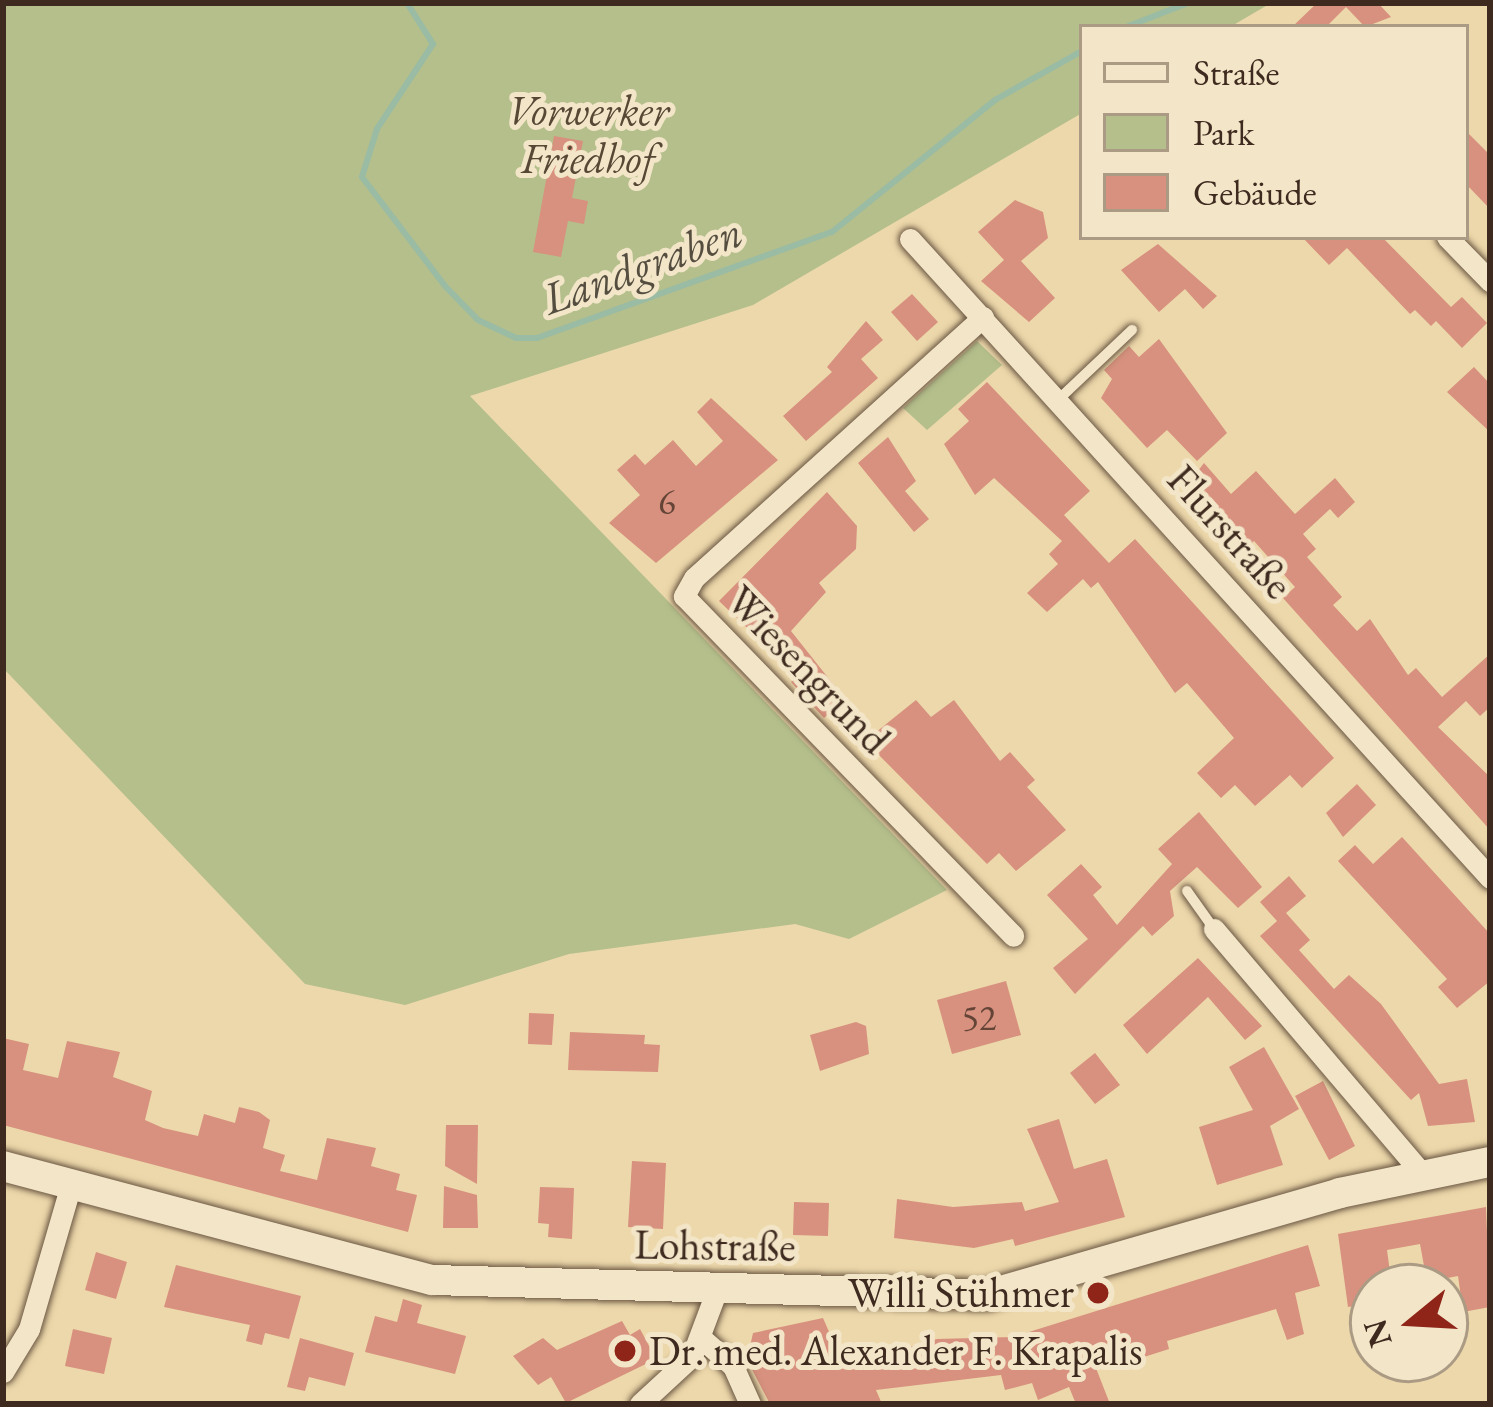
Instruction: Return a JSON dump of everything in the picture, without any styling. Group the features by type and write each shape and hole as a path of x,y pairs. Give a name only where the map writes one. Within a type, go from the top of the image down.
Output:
{"main road":[{"name":"Lohstraße","path":"3,1166 432,1280 1003,1293 1423,1175 1490,1162"}],"street":[{"name":"Flurstraße","path":"910,239 1490,878"},
{"path":"1450,240 1490,281"},
{"name":"Wiesengrund","path":"982,317 694,578 684,596 1013,936"},
{"path":"1214,929 1423,1175"},
{"path":"3,1372 28,1329 71,1184"},
{"path":"640,1404 680,1372 700,1337 718,1287"},
{"path":"700,1337 733,1366 750,1404"}],"lane":[{"path":"1058,400 1132,330"},
{"path":"1187,891 1214,929"}],"green space":[{"name":"Vorwerker Friedhof","path":"3,3 1271,3 1235,24 1079,24 1079,115 753,305 470,396 947,890 849,939 795,924 569,954 405,1005 305,984 3,668"},
{"path":"977,341 1002,365 927,430 903,408"}],"building":[{"path":"1317,3 1378,3 1391,17 1362,24 1346,7 1329,24 1295,24"},
{"path":"1469,134 1490,155 1490,209 1469,187"},
{"path":"554,136 583,141 572,198 588,201 584,224 568,221 561,257 533,252"},
{"path":"1015,200 1043,212 1048,238 1021,261 1055,298 1029,322 981,281 1004,260 978,232"},
{"path":"1305,240 1385,240 1451,307 1462,297 1487,323 1462,348 1436,321 1431,326 1415,310 1410,314 1347,248 1329,265"},
{"path":"1158,244 1217,296 1203,309 1185,289 1159,312 1121,270"},
{"path":"912,294 938,322 917,341 891,312"},
{"path":"866,321 883,340 861,359 878,378 806,441 783,416 832,372 827,367"},
{"path":"1159,339 1227,433 1197,461 1167,430 1147,448 1101,398 1112,379 1104,370 1129,346 1139,357"},
{"path":"1474,367 1490,384 1490,432 1447,392"},
{"path":"987,382 1090,491 1064,515 1109,563 1135,539 1334,758 1302,788 1290,775 1255,806 1235,785 1221,798 1197,773 1234,738 1187,683 1175,693 1098,582 1091,588 1083,579 1047,612 1027,593 1058,564 1049,554 1062,541 994,478 975,495 944,444 969,421 958,409"},
{"path":"711,398 778,460 656,563 609,523 640,495 617,470 635,454 645,465 673,440 696,466 723,441 697,412"},
{"path":"888,437 916,481 905,491 929,519 914,532 858,463"},
{"path":"1204,463 1231,494 1256,471 1295,514 1335,478 1355,502 1338,518 1330,509 1303,534 1316,549 1307,557 1342,597 1333,605 1357,631 1370,619 1408,675 1416,668 1442,697 1490,654 1490,707 1480,716 1466,701 1438,727 1490,777 1490,830 1283,598 1295,587 1254,541 1246,548 1184,489"},
{"path":"827,492 857,526 856,549 819,583 826,592 791,631 845,699 824,718 791,682 797,676 719,601"},
{"path":"916,700 931,717 954,700 1000,761 1010,752 1035,780 1027,787 1066,830 1016,871 999,853 987,864 865,741"},
{"path":"1357,784 1376,805 1343,837 1326,813"},
{"path":"1199,812 1262,887 1238,908 1197,867 1170,891 1174,916 1152,936 1143,926 1075,994 1053,968 1088,939 1047,895 1081,864 1102,887 1093,895 1117,925 1172,864 1158,849"},
{"path":"1402,837 1490,934 1490,981 1457,1008 1438,987 1447,979 1338,861 1355,845 1373,864"},
{"path":"1289,876 1306,896 1286,913 1310,940 1299,950 1334,989 1349,975 1381,1004 1439,1084 1467,1079 1475,1122 1428,1126 1419,1093 1411,1100 1260,936 1277,921 1260,902"},
{"path":"1198,958 1262,1026 1245,1040 1208,997 1147,1054 1123,1025"},
{"path":"1006,981 1021,1035 952,1054 937,1000"},
{"path":"529,1013 554,1014 552,1045 528,1044"},
{"path":"856,1022 866,1026 869,1054 820,1071 810,1035"},
{"path":"570,1032 645,1035 644,1044 660,1045 658,1072 568,1070"},
{"path":"3,1038 29,1044 23,1070 58,1078 67,1041 120,1052 113,1077 152,1091 145,1120 163,1128 198,1136 204,1114 235,1123 239,1107 259,1112 270,1120 263,1148 285,1155 280,1171 317,1180 327,1138 376,1148 371,1166 400,1174 396,1190 417,1195 408,1232 3,1125"},
{"path":"1264,1047 1299,1109 1270,1126 1283,1165 1217,1185 1199,1127 1253,1110 1229,1067"},
{"path":"1095,1053 1120,1085 1095,1104 1070,1073"},
{"path":"1323,1081 1355,1146 1329,1160 1295,1096"},
{"path":"1059,1119 1074,1169 1107,1159 1125,1217 1015,1246 1013,1239 974,1248 894,1238 897,1199 953,1207 1022,1202 1025,1211 1059,1202 1027,1129"},
{"path":"446,1125 478,1125 477,1184 445,1166"},
{"path":"632,1161 666,1163 663,1229 628,1227"},
{"path":"444,1186 477,1195 478,1228 443,1228"},
{"path":"540,1187 574,1188 572,1239 548,1237 549,1224 538,1223"},
{"path":"794,1202 829,1203 828,1236 793,1235"},
{"path":"1486,1207 1490,1307 1469,1311 1469,1263 1424,1263 1420,1244 1387,1250 1389,1263 1349,1263 1348,1307 1338,1234"},
{"path":"1308,1245 1320,1286 1295,1293 1304,1334 1287,1340 1276,1309 1167,1341 1169,1349 1144,1357 1141,1349 1094,1363 1110,1404 1076,1404 1069,1387 1038,1400 1032,1383 1005,1390 1001,1375 876,1390 882,1404 770,1404 747,1360 753,1333 823,1318 844,1366 937,1339 1013,1337"},
{"path":"96,1252 127,1262 116,1299 85,1290"},
{"path":"176,1265 301,1296 289,1339 265,1333 262,1345 246,1341 250,1325 164,1307"},
{"path":"403,1299 422,1305 417,1323 466,1336 455,1374 365,1352 375,1316 397,1322"},
{"path":"622,1321 630,1335 640,1329 656,1359 566,1403 551,1377 538,1385 513,1356 543,1338 557,1350"},
{"path":"73,1329 112,1338 104,1374 65,1366"},
{"path":"300,1338 354,1353 345,1386 309,1377 305,1391 287,1387"}],"waterway":[{"name":"Landgraben","path":"407,3 433,44 377,129 362,177 445,286 478,320 516,338 537,338 832,232 995,100 1079,53"},
{"name":"Landgraben","path":"1134,24 1188,3"}],"place":[{"name":"Willi Stühmer","path":"1098,1293"},
{"name":"Dr. med. Alexander F. Krapalis","path":"625,1351"}]}
